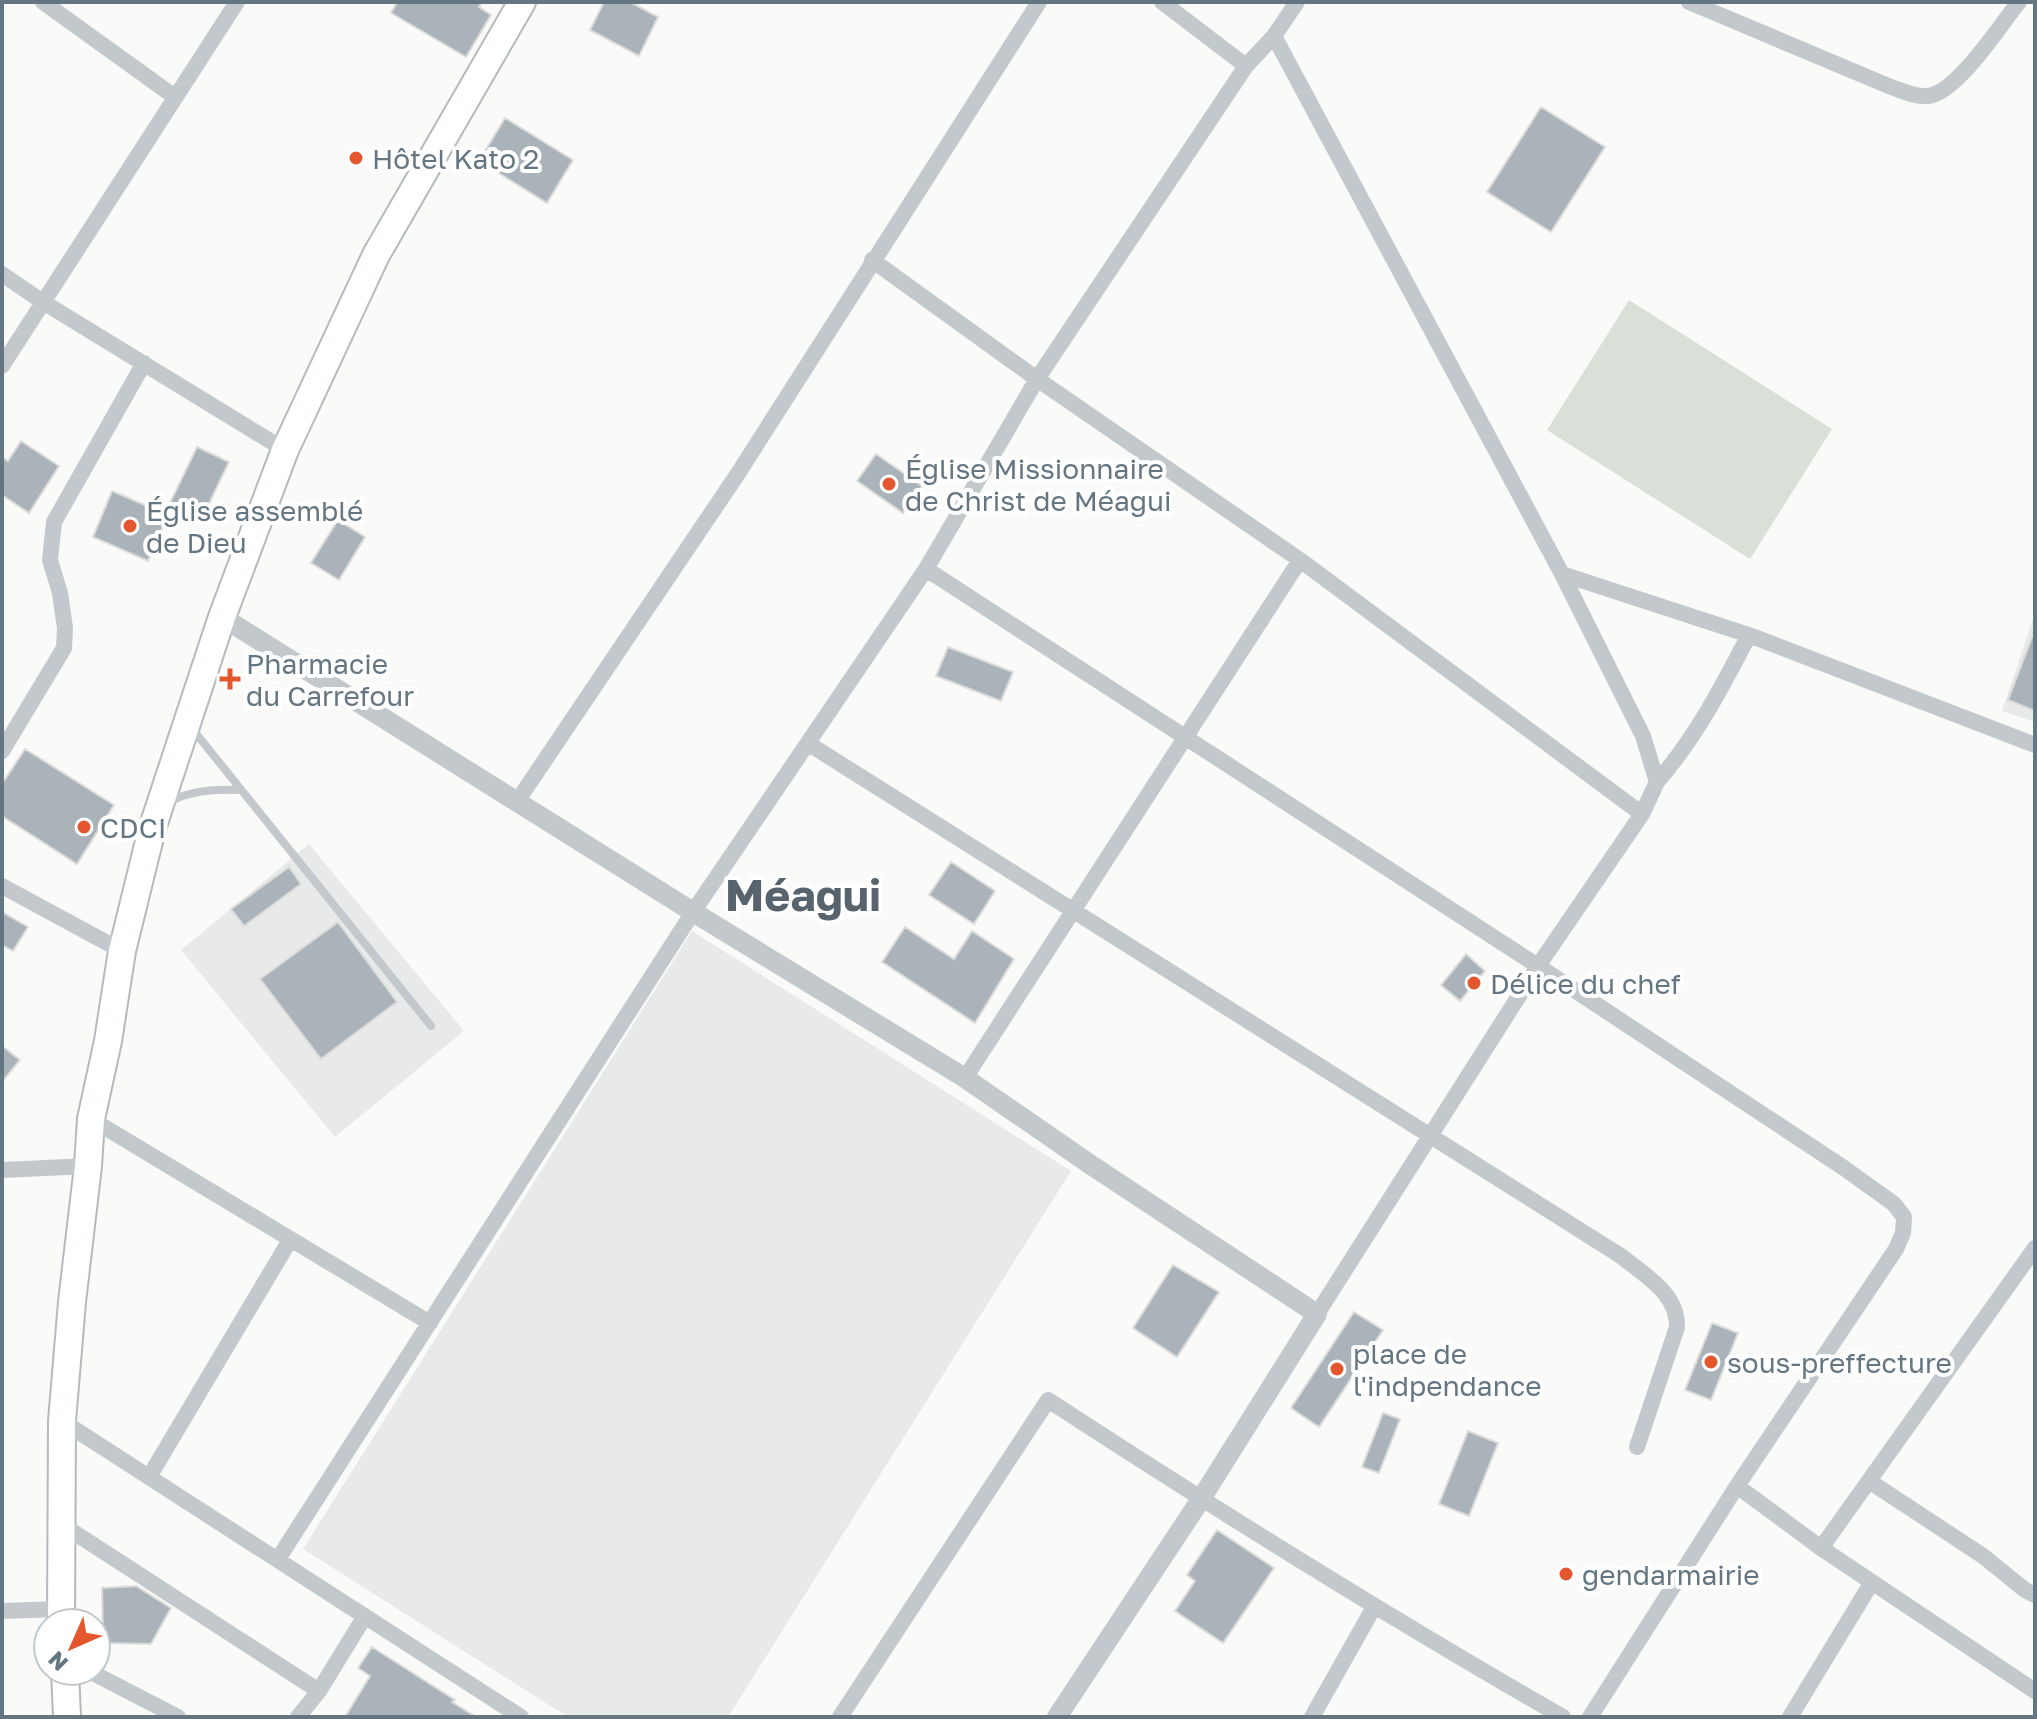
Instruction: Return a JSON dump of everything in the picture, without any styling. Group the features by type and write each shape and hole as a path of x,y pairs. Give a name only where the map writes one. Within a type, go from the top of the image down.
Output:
{"main road":[{"path":"60,1607 62,1421 91,1119 108,1041 122,951 159,809 222,617 285,450 376,255 522,2"},
{"path":"66,1687 67,1717"}],"street":[{"path":"43,2 175,97"},
{"path":"2,366 237,2"},
{"path":"518,800 739,472 1039,2"},
{"path":"1162,2 1246,66"},
{"path":"278,1559 693,912 926,569 1037,379 1246,66 1274,36 1297,2"},
{"path":"1689,2 1891,87 1916,96 1930,96 1941,92 1961,74 2019,2"},
{"path":"1274,36 1562,574 1643,736 1657,782"},
{"path":"872,260 1037,379 1300,560 1642,814"},
{"path":"2,274 285,450"},
{"path":"2,751 64,648 65,628 60,593 50,560 54,522 144,363"},
{"path":"965,1078 1300,560"},
{"path":"926,569 1844,1168 1894,1204 1904,1217 1903,1233 1896,1249 1737,1486 1590,1717"},
{"path":"1562,574 1749,635 2035,745"},
{"path":"222,617 965,1078 1317,1314"},
{"path":"1057,1717 1201,1499 1538,966 1642,814 1657,782 1685,750 1749,635"},
{"path":"809,744 1621,1256 1661,1289 1677,1315 1677,1327 1637,1447"},
{"path":"2,886 122,951"},
{"path":"91,1119 430,1323"},
{"path":"2,1170 88,1166"},
{"path":"149,1477 290,1240"},
{"path":"1821,1548 2035,1248"},
{"path":"840,1717 1048,1400 1374,1607 1563,1717"},
{"path":"62,1421 521,1717"},
{"path":"1869,1481 1983,1556 2035,1595"},
{"path":"1737,1486 1821,1548 2035,1691"},
{"path":"61,1524 319,1691"},
{"path":"1790,1717 1872,1582"},
{"path":"1312,1717 1374,1607"},
{"path":"2,1611 32,1614"},
{"path":"298,1717 319,1691 365,1616"},
{"path":"112,1683 178,1717"}],"lane":[{"path":"187,723 431,1026"},
{"path":"159,809 176,797 217,789 240,790"}],"shaded area":[{"path":"1629,300 1832,429 1750,559 1547,430"},
{"path":"2035,613 2035,722 2002,711"},
{"path":"309,844 464,1031 335,1137 181,950"},
{"path":"692,931 1071,1171 728,1717 568,1717 303,1549"}],"building":[{"path":"397,2 482,2 479,7 491,15 466,57 391,13"},
{"path":"604,2 630,2 658,17 639,56 590,30"},
{"path":"1541,107 1605,147 1551,232 1487,192"},
{"path":"505,118 573,160 547,203 479,161"},
{"path":"21,441 59,466 29,513 2,495 2,457 8,461"},
{"path":"197,447 229,462 202,518 170,503"},
{"name":"Église Missionnaire de Christ de Méagui","path":"876,454 922,486 903,513 857,481"},
{"name":"Église assemblé de Dieu","path":"112,491 168,515 148,561 93,537"},
{"path":"338,520 365,537 339,580 311,563"},
{"path":"2035,632 2035,711 2008,700"},
{"path":"948,647 1013,672 1001,701 936,676"},
{"path":"25,749 114,805 77,864 2,816 2,784"},
{"path":"951,862 995,891 974,924 929,895"},
{"path":"289,867 301,884 244,926 231,909"},
{"path":"2,912 28,927 13,951 2,945"},
{"path":"338,922 397,1002 321,1059 260,979"},
{"path":"905,927 954,959 972,931 1014,959 975,1023 882,962"},
{"path":"1466,954 1485,971 1460,1001 1441,985"},
{"path":"2,1046 20,1060 2,1082"},
{"path":"1173,1265 1219,1292 1177,1357 1133,1328"},
{"name":"place de l'indpendance","path":"1354,1312 1383,1330 1319,1427 1291,1408"},
{"name":"sous-preffecture","path":"1712,1323 1738,1333 1711,1400 1685,1390"},
{"path":"1383,1413 1400,1419 1379,1473 1362,1467"},
{"path":"1468,1431 1498,1443 1469,1516 1439,1504"},
{"path":"1217,1530 1274,1568 1223,1643 1175,1611 1195,1581 1187,1575"},
{"path":"136,1586 171,1608 151,1644 112,1643 112,1607 102,1607 102,1588"},
{"path":"372,1647 476,1717 345,1717 370,1676 358,1668"}],"place":[{"name":"Hôtel Kato 2","path":"356,158"},
{"name":"Église Missionnaire de Christ de Méagui","path":"889,484"},
{"name":"Église assemblé de Dieu","path":"130,526"},
{"name":"Pharmacie du Carrefour","path":"230,679"},
{"name":"CDCI","path":"84,827"},
{"name":"Délice du chef","path":"1474,983"},
{"name":"sous-preffecture","path":"1711,1362"},
{"name":"place de l'indpendance","path":"1337,1369"},
{"name":"gendarmairie","path":"1566,1574"}],"district":[{"name":"Méagui","path":"803,894"}]}
